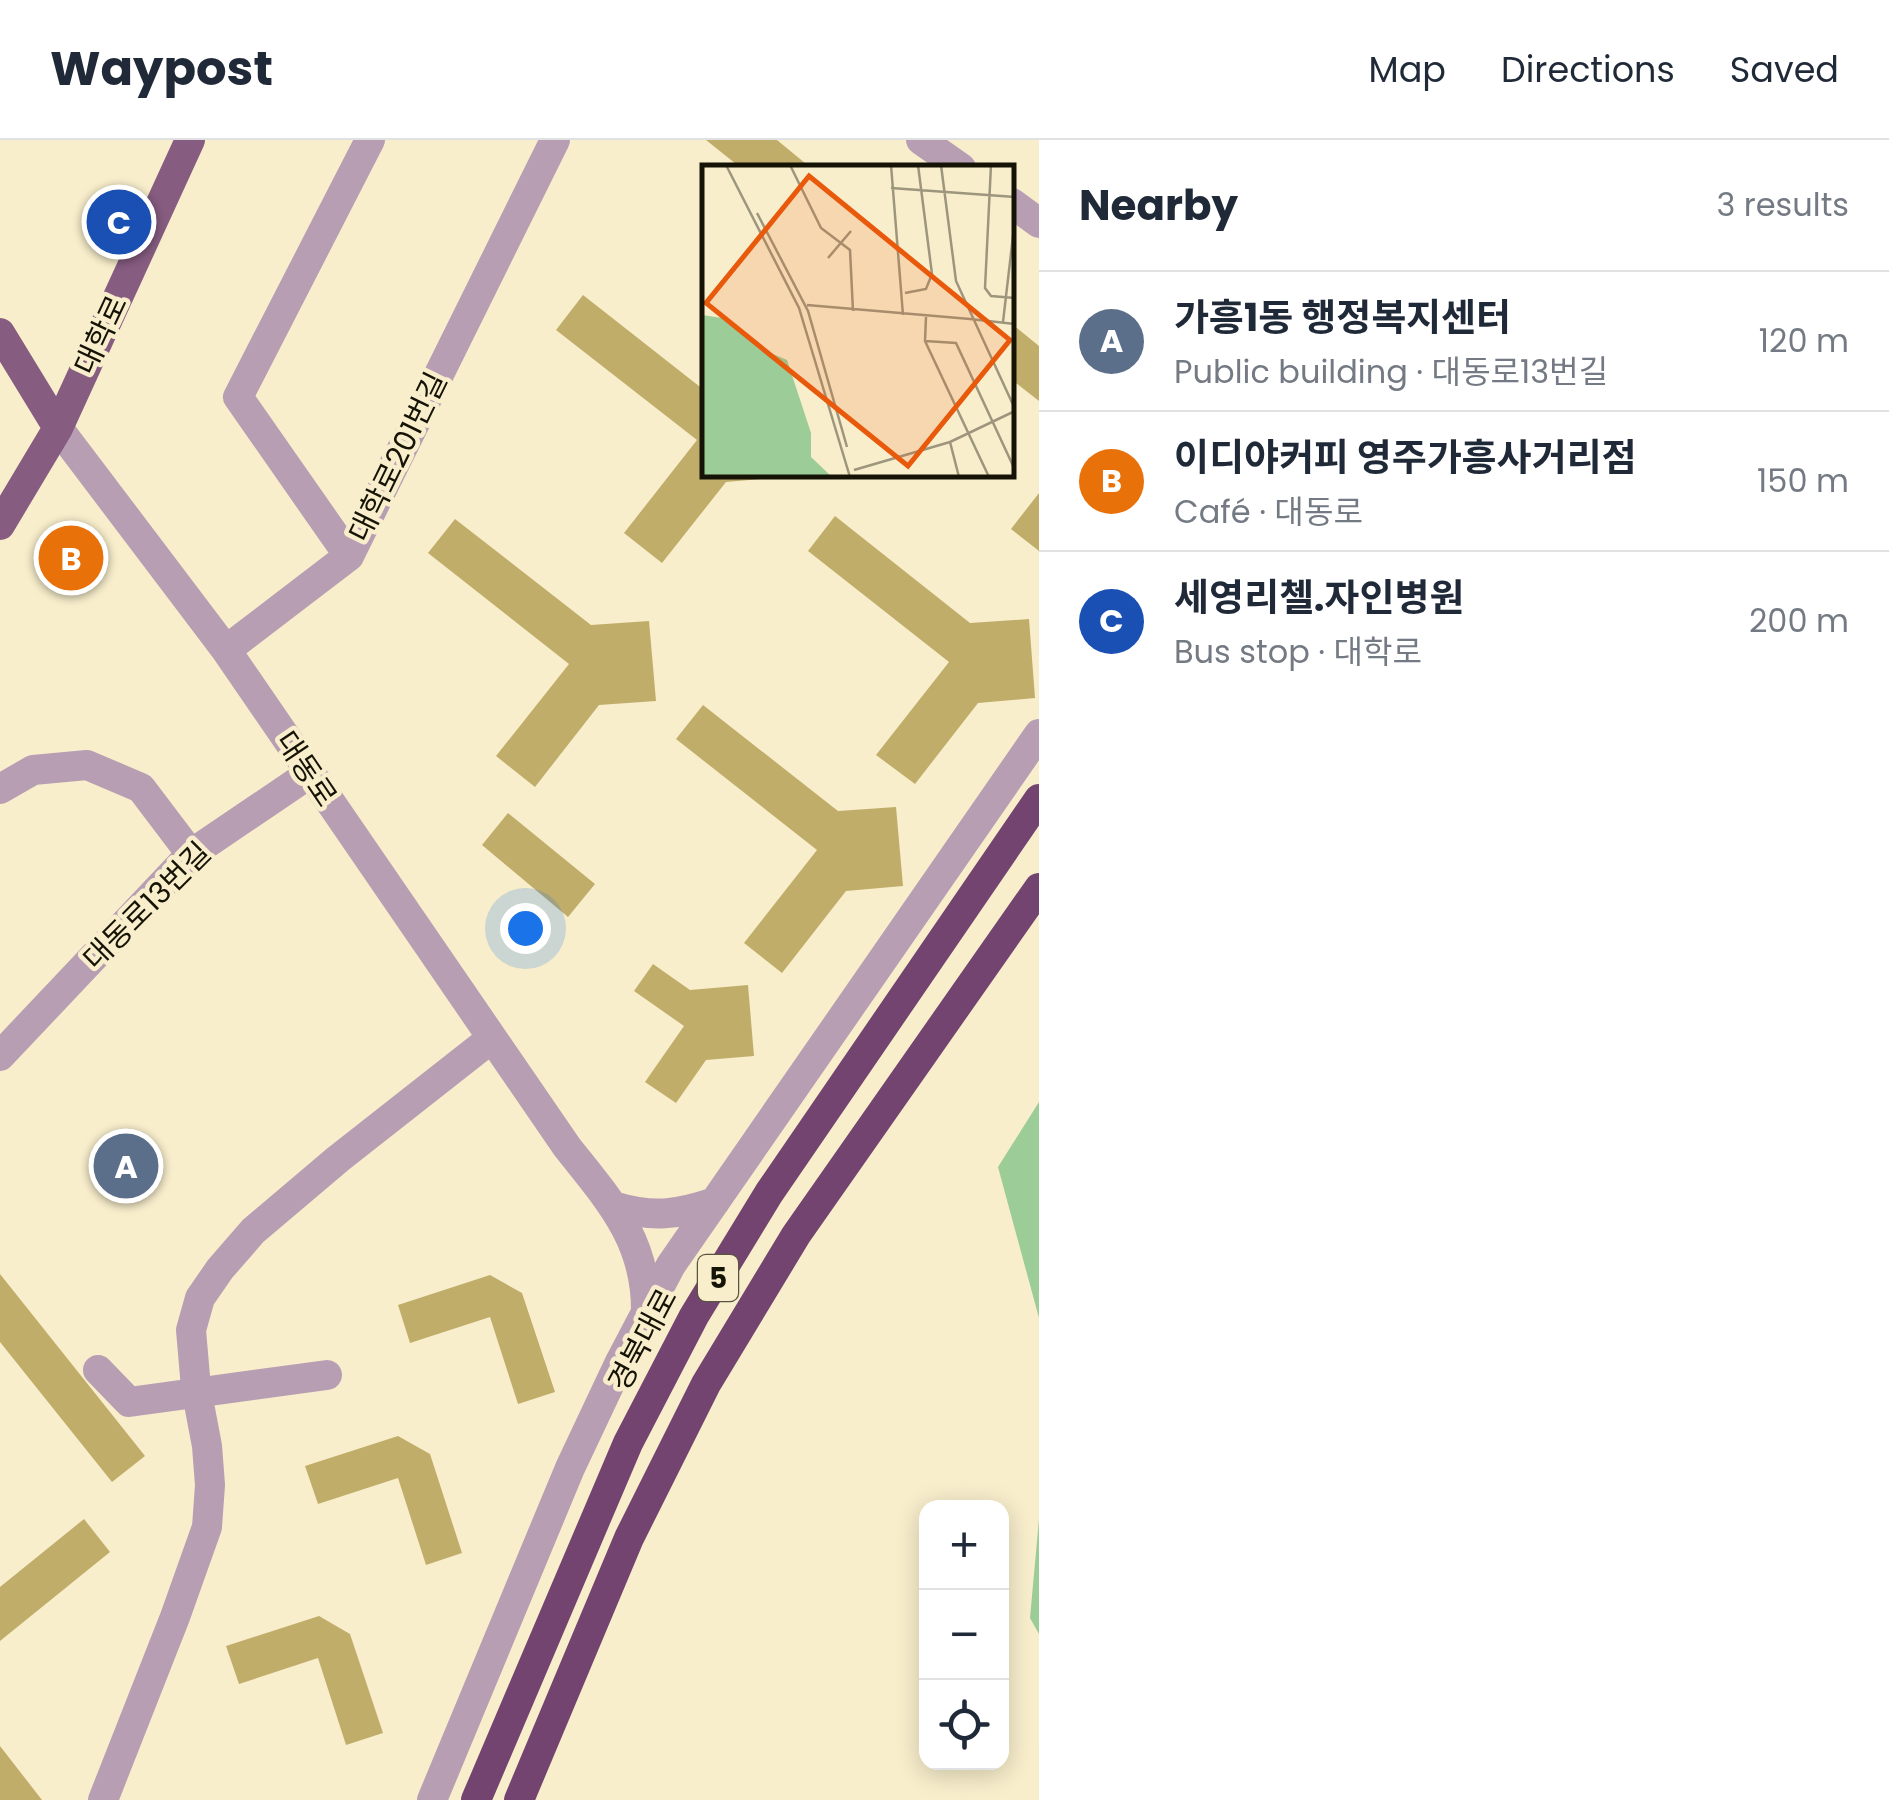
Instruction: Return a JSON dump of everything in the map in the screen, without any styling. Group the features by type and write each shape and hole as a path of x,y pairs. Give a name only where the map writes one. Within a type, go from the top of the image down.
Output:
{"highway":[{"name":"경북대로","path":"476,1800 628,1443 694,1316 769,1194 1039,800"},
{"path":"519,1800 630,1538 706,1384 796,1235 1039,888"}],"main road":[{"name":"대학로","path":"0,524 58,428 190,140"},
{"name":"대동로","path":"0,333 58,428"}],"street":[{"name":"대학로201번길","path":"370,140 238,397 349,556 555,140"},
{"path":"920,140 957,165"},
{"path":"1014,204 1039,223"},
{"name":"대동로","path":"58,428 226,650 567,1148 613,1206 638,1253 646,1284 646,1314"},
{"path":"226,650 349,556"},
{"path":"432,1800 570,1468 671,1265 1039,734"},
{"path":"0,790 33,770 88,765 141,788 191,854"},
{"name":"대동로13번길","path":"0,1056 191,854 310,774"},
{"path":"103,1800 207,1527 210,1485 196,1392 192,1330 200,1298 220,1269 267,1219 492,1038"},
{"path":"613,1206 636,1213 667,1215 716,1202"},
{"path":"98,1370 129,1402 327,1375"}],"green space":[{"path":"1039,1102 1039,1318 998,1167"},
{"path":"1039,1519 1039,1634 1030,1618"}],"building":[{"path":"706,140 777,140 807,165 737,165"},
{"path":"583,295 702,388 702,478 773,478 726,482 662,563 624,533 697,440 556,330"},
{"path":"1014,326 1039,346 1039,401 1014,382"},
{"path":"1039,493 1039,551 1011,529"},
{"path":"835,516 970,623 1029,619 1035,698 978,703 915,784 876,755 949,662 808,551"},
{"path":"455,519 591,625 649,621 656,701 599,705 535,787 496,756 569,664 428,553"},
{"path":"703,705 838,811 896,807 903,886 846,891 782,973 744,943 817,850 676,739"},
{"path":"508,813 595,884 568,917 482,845"},
{"path":"653,964 690,990 748,985 754,1056 706,1060 676,1103 645,1082 684,1026 634,991"},
{"path":"0,1274 145,1456 112,1482 0,1342"},
{"path":"490,1275 522,1293 555,1392 518,1404 490,1317 410,1343 398,1305"},
{"path":"398,1436 430,1454 462,1553 426,1565 398,1478 318,1504 305,1466"},
{"path":"84,1519 110,1552 0,1641 0,1587"},
{"path":"319,1616 350,1634 383,1733 346,1745 318,1658 239,1684 226,1646"},
{"path":"0,1746 42,1800 0,1800"}],"place":[{"name":"세영리첼.자인병원","path":"119,222"},
{"name":"이디야커피 영주가흥사거리점","path":"71,558"},
{"name":"가흥1동 행정복지센터","path":"126,1166"}]}
